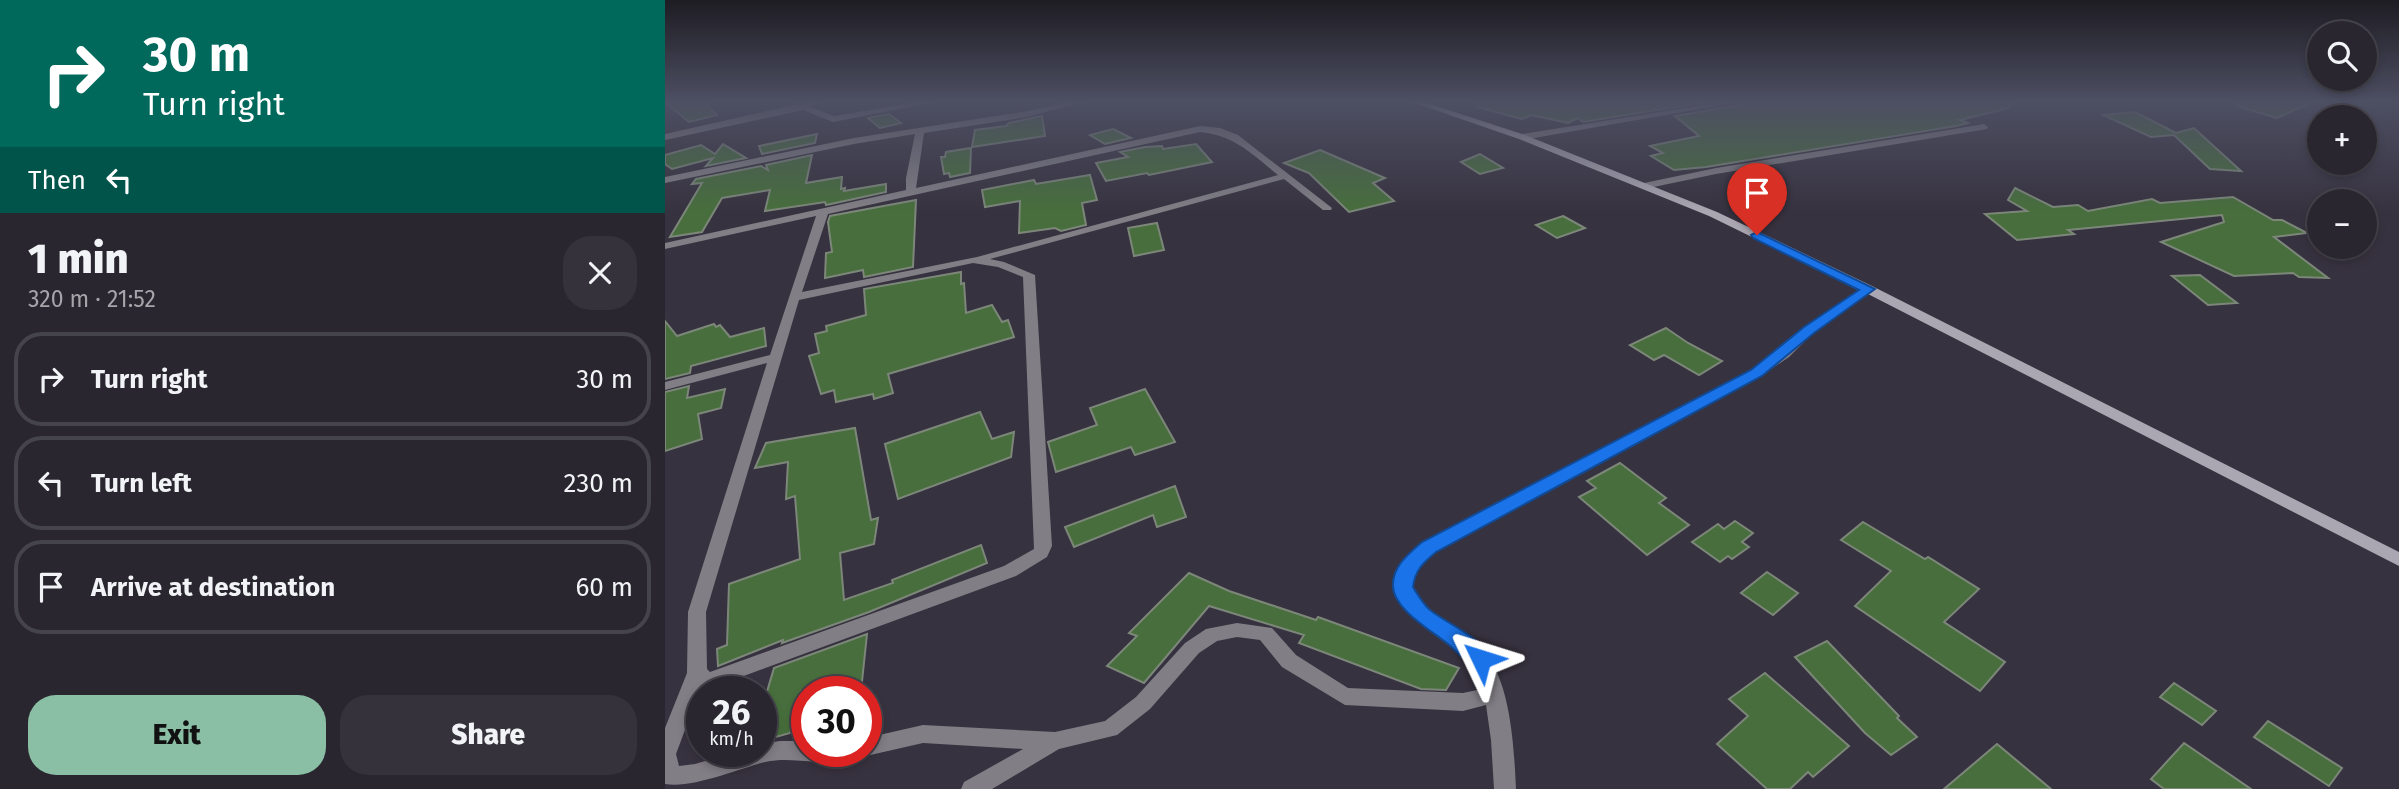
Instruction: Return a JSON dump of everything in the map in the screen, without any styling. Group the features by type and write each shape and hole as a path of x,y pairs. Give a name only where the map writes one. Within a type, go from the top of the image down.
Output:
{"main road":[{"path":"1524,139 1713,214 1868,289 2399,560"}],"street":[{"path":"665,180 868,139"},
{"path":"911,192 919,139"},
{"path":"665,246 1155,139"},
{"path":"1237,139 1327,208"},
{"path":"1644,187 1716,171 1912,139"},
{"path":"974,260 1000,264 1028,260 1285,176"},
{"path":"791,750 782,749 731,761 684,778 671,776 665,754 697,674 698,612 794,297 823,212"},
{"path":"794,297 974,260 1028,260"},
{"path":"697,674 707,681 737,671 1010,571 1041,553 1043,532 1028,260"},
{"path":"1505,789 1505,752 1494,695 1481,659 1453,635 1421,614 1402,589 1405,573 1413,560 1429,547 1756,373 1809,330 1868,289"},
{"path":"665,386 776,357"},
{"path":"882,743 923,734 1055,741 1110,729 1143,703 1192,648 1213,634 1237,630 1265,633 1289,661 1345,696 1464,702 1494,695"},
{"path":"972,789 1055,741"}],"building":[{"path":"794,139 816,139 815,143 762,154 759,146"},
{"path":"973,139 1026,139 972,147"},
{"path":"1096,139 1127,139 1105,144"},
{"path":"1685,139 1878,139 1674,170 1651,156 1663,153 1650,146"},
{"path":"2178,139 2206,139 2241,171 2210,169"},
{"path":"723,144 746,158 706,166 713,158 672,169 665,164 665,155 701,145 715,154"},
{"path":"1196,144 1212,162 1106,181 1096,163 1128,157 1120,152 1145,147 1162,146 1163,149"},
{"path":"971,148 970,173 950,177 949,173 944,174 941,157 945,157 946,152"},
{"path":"1320,150 1385,178 1373,183 1394,201 1349,212 1309,173 1284,163"},
{"path":"1480,154 1503,168 1480,174 1461,162"},
{"path":"812,155 806,183 842,177 841,189 845,188 844,191 886,184 886,192 826,205 825,202 765,211 770,190 722,198 702,232 670,237 702,183 692,184 696,179 761,166 768,170 766,165"},
{"path":"1090,175 1097,200 1082,203 1086,225 1061,231 1055,228 1019,233 1020,201 985,207 982,190 1034,180 1036,184"},
{"path":"2015,188 2053,207 2078,205 2088,211 2152,199 2160,203 2233,197 2273,220 2282,220 2307,233 2274,237 2328,278 2299,277 2293,273 2234,276 2161,242 2224,222 2222,215 2068,230 2074,234 2017,240 1985,214 2027,211 2008,200"},
{"path":"916,200 913,267 864,277 863,270 825,278 826,253 832,252 828,222 830,216"},
{"path":"1563,216 1585,228 1557,238 1536,225"},
{"path":"1157,223 1164,250 1134,256 1128,228"},
{"path":"961,272 966,313 992,305 1002,322 1008,320 1014,337 888,374 893,393 874,399 873,394 836,402 834,390 821,394 809,356 819,353 815,334 827,331 826,326 866,315 864,289"},
{"path":"2200,275 2237,303 2208,305 2172,276"},
{"path":"665,321 677,336 714,324 716,327 720,325 730,337 764,328 766,346 691,366 690,373 665,379"},
{"path":"1666,328 1722,361 1699,375 1664,355 1654,360 1630,345"},
{"path":"689,386 687,398 725,389 721,408 698,414 702,439 665,451 665,392"},
{"path":"1145,389 1175,442 1135,455 1131,447 1056,472 1048,442 1097,425 1090,408"},
{"path":"980,412 992,439 1014,432 1011,457 898,499 885,444"},
{"path":"855,428 871,520 878,518 874,544 840,553 844,600 893,583 892,580 981,545 987,563 869,612 782,643 783,640 718,666 717,649 727,645 729,584 800,559 795,496 786,499 788,462 755,468 766,443"},
{"path":"1620,463 1666,498 1659,503 1689,525 1647,555 1579,497 1596,488 1587,481"},
{"path":"1175,486 1186,517 1157,527 1153,515 1074,547 1065,527"},
{"path":"1735,521 1753,533 1742,542 1749,547 1732,559 1728,556 1720,562 1692,542 1718,524 1724,529"},
{"path":"1863,522 1925,559 1928,557 1979,589 1944,622 2005,662 1980,691 1855,606 1891,571 1841,540"},
{"path":"1767,572 1798,593 1773,615 1741,593"},
{"path":"1189,573 1229,591 1316,620 1318,617 1459,668 1446,690 1421,689 1299,643 1304,635 1209,606 1144,683 1107,666 1137,636 1129,633"},
{"path":"867,634 863,676 791,676 791,729 790,733 777,737 777,676 772,676 774,668"},
{"path":"1827,641 1917,737 1891,755 1865,733 1795,657"},
{"path":"1765,673 1849,746 1813,777 1808,772 1790,789 1767,789 1717,744 1748,716 1729,699"},
{"path":"2174,683 2216,711 2202,725 2160,697"},
{"path":"2268,721 2342,768 2329,786 2254,737"},
{"path":"2184,743 2251,789 2164,789 2151,779"},
{"path":"1997,744 2051,789 1944,789"}],"route":[{"path":"1481,659 1453,635 1421,614 1402,589 1405,573 1413,560 1429,547 1756,373 1783,354 1809,330 1868,289 1757,235"}]}
